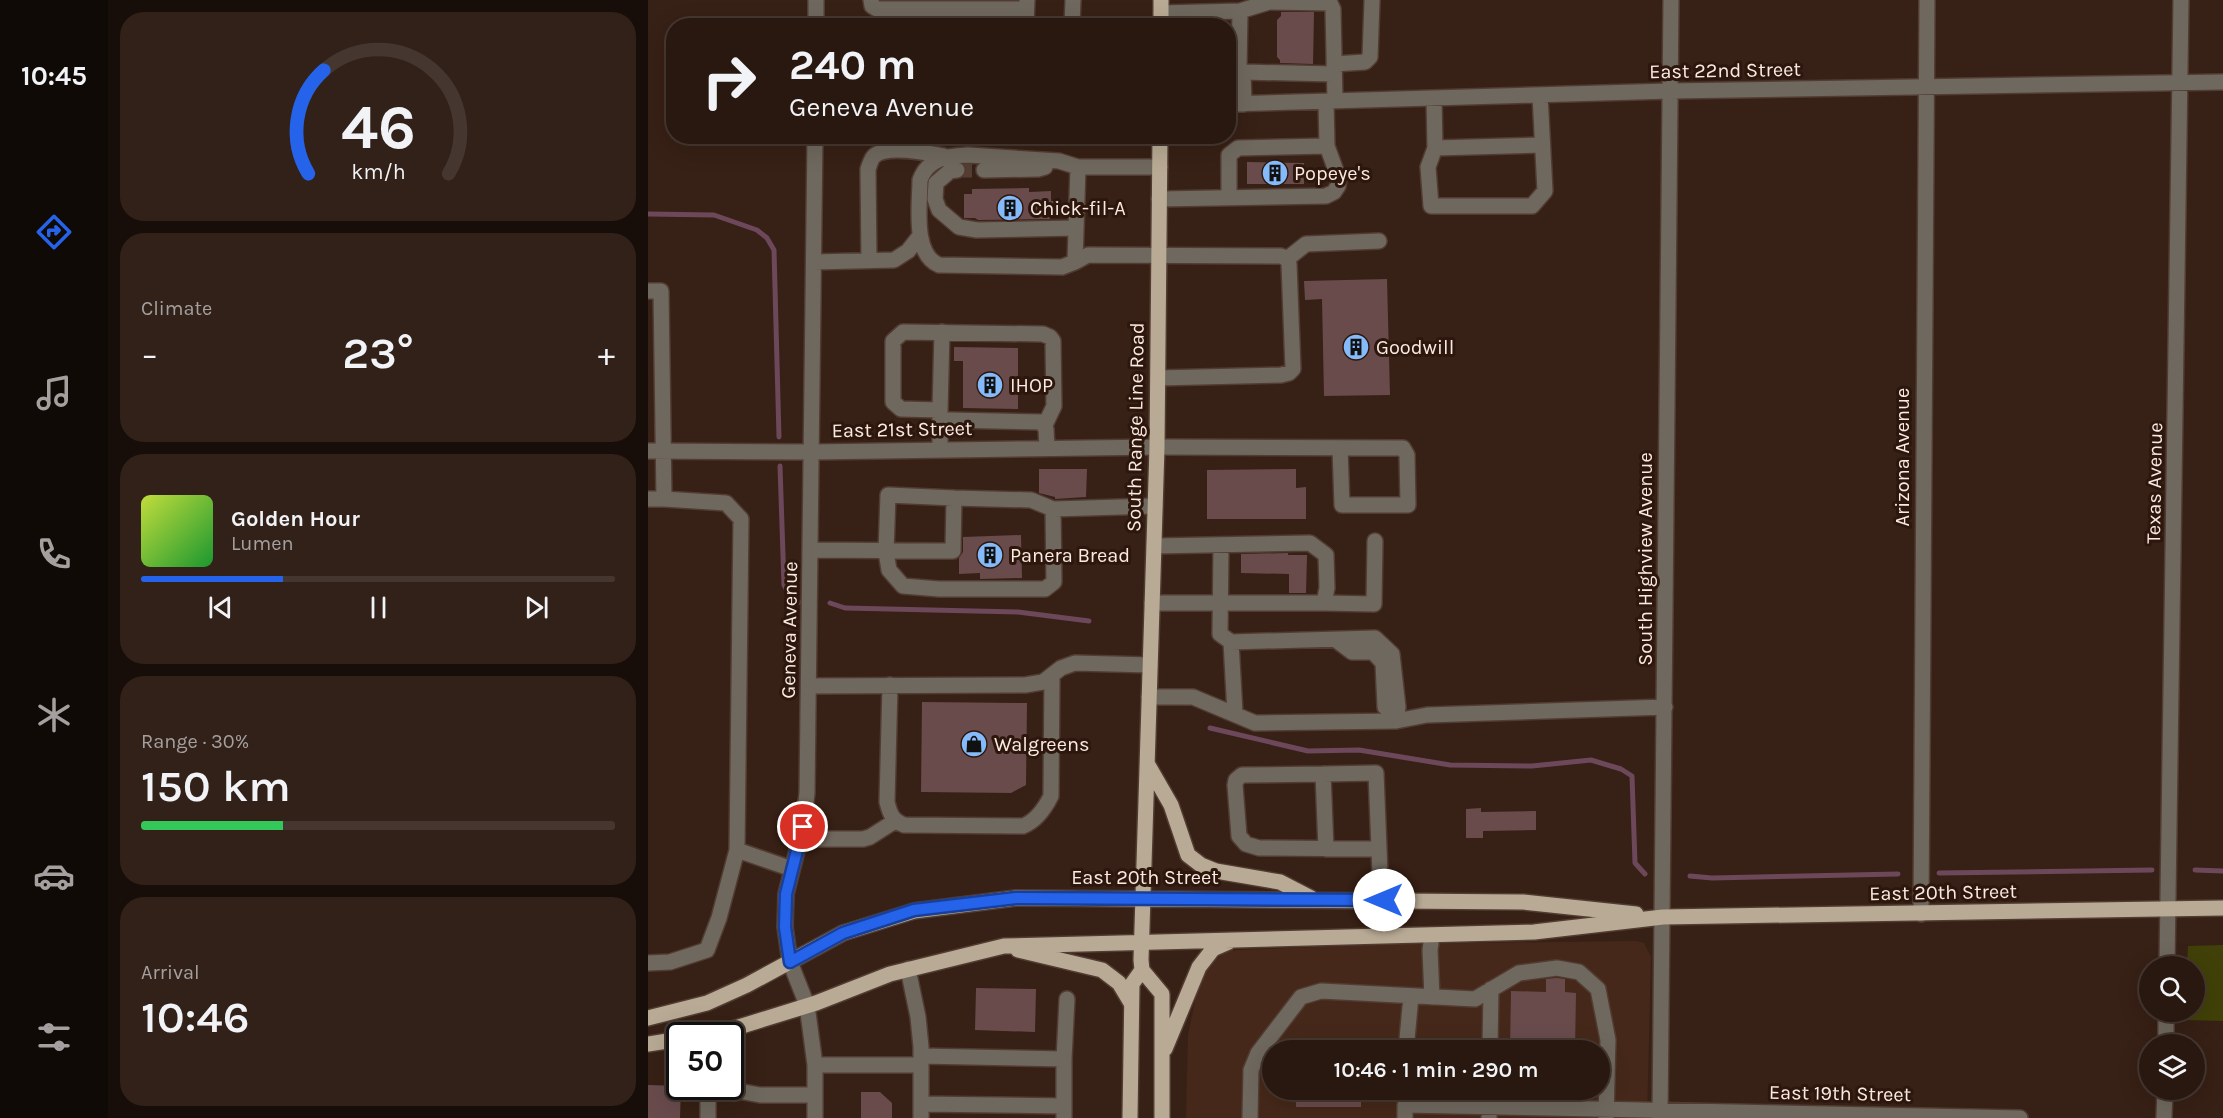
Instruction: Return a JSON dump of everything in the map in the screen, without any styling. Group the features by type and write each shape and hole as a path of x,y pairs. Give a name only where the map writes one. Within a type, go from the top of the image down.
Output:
{"main road":[{"name":"South Range Line Road","path":"1130,1118 1132,984 1142,970 1157,447 1160,144"},
{"path":"1147,764 1171,805 1188,855 1201,865 1216,871 1280,882 1314,899"},
{"name":"East 20th Street","path":"648,1018 706,1003 747,985 843,933 914,910 1016,898 1523,902 1663,917"},
{"name":"East 20th Street","path":"744,1025 890,974 1004,946 1534,932 1663,917 2223,908"},
{"path":"1162,1055 1199,967 1213,949 1231,940"},
{"path":"1004,946 1102,970 1119,983 1131,1003"},
{"path":"1142,970 1162,994 1162,1118"},
{"path":"648,1044 666,1041"}],"street":[{"path":"816,0 816,18"},
{"path":"871,0 872,6 877,9 942,9 1027,4"},
{"path":"1072,18 1073,0"},
{"name":"South Highview Avenue","path":"1660,1114 1671,0"},
{"name":"Arizona Avenue","path":"1921,914 1927,0"},
{"name":"Texas Avenue","path":"2168,956 2181,0"},
{"path":"1240,11 1239,69 1243,72 1334,69 1365,62 1370,57 1372,1"},
{"path":"1159,199 1326,196 1334,192 1339,179 1327,146 1334,69 1333,9 1330,3 1269,2 1240,11 1161,13"},
{"path":"942,9 943,18"},
{"path":"1236,104 1243,72"},
{"name":"East 22nd Street","path":"1236,104 1670,91 2223,82"},
{"path":"1434,98 1435,148 1428,167 1431,206 1532,206 1545,191 1540,95"},
{"name":"Geneva Avenue","path":"815,144 807,793 786,894 785,927 790,962 807,1005 815,1065 815,1118"},
{"path":"1435,148 1542,145"},
{"path":"1229,198 1229,155 1238,148 1327,146"},
{"path":"869,261 868,169 871,160 882,151 918,151 945,156 968,155 1059,161 1078,167 1160,167"},
{"path":"945,156 930,165 923,172 920,180 919,237 934,263 939,265 1062,267 1088,255 1281,256 1287,259 1293,369 1289,373 1158,378"},
{"path":"984,170 1038,170 1059,161"},
{"path":"1075,262 1078,167"},
{"path":"957,170 950,171 936,183 935,200 939,210 959,227 976,230 1076,228"},
{"path":"814,262 894,260 908,251 919,237"},
{"path":"1287,259 1306,244 1379,242"},
{"path":"648,291 661,291 664,499"},
{"path":"940,410 901,409 893,402 893,341 903,332 1043,334 1050,336 1053,341 1054,406 1045,425 1047,449"},
{"path":"940,450 942,332"},
{"path":"940,426 949,420 1041,422 1045,425"},
{"name":"East 21st Street","path":"648,451 812,452 1157,447 1403,448 1407,455 1408,505 1342,506 1340,448"},
{"path":"1053,509 1054,582 1045,589 939,589 903,586 889,570 886,552 888,495 1031,500 1053,509 1155,506"},
{"path":"811,550 953,551 954,498"},
{"path":"648,499 726,503 741,519 737,850 719,918 707,950 670,962 648,963"},
{"path":"1152,603 1374,604 1375,541"},
{"path":"1154,546 1310,543 1326,555 1327,588 1324,603"},
{"path":"1221,546 1220,634 1231,642 1375,638 1392,654 1398,707 1396,718"},
{"path":"1231,642 1235,713"},
{"path":"809,686 1025,685 1043,682 1061,668 1075,663 1150,665"},
{"path":"890,685 887,802 895,821 903,825 1023,826 1031,823 1047,805 1051,796 1052,675"},
{"path":"1149,697 1193,697 1255,723 1665,707"},
{"path":"1379,849 1259,848 1246,844 1239,836 1236,780 1242,775 1376,773 1384,900"},
{"path":"1323,774 1326,849"},
{"path":"799,839 863,839 895,821"},
{"path":"737,850 792,869"},
{"path":"1432,936 1430,950 1432,997"},
{"path":"1250,1118 1251,1070 1258,1053 1302,997 1321,991 1475,999 1519,973 1557,968 1579,972 1598,989 1608,1040 1606,1113"},
{"path":"908,969 918,1017 921,1111 1064,1112 1066,999"},
{"path":"1490,1040 1491,989"},
{"path":"1407,1040 1411,996"},
{"path":"815,1065 921,1060 1064,1059"},
{"path":"744,1092 760,1095 815,1095"},
{"path":"708,1118 709,1100"},
{"path":"2164,1118 2165,1100"},
{"name":"East 19th Street","path":"1405,1111 2020,1118"}],"shaded area":[{"path":"1637,941 1644,943 1651,957 1647,1118 1186,1118 1188,1035 1200,977 1207,966 1226,952 1394,944"},
{"path":"2223,945 2223,1021 2205,1021 2205,956 2188,956 2188,946"}],"building":[{"path":"1281,12 1314,12 1313,64 1280,63 1277,57 1277,20"},
{"name":"Popeye's","path":"1247,162 1304,163 1304,184 1247,184"},
{"name":"Chick-fil-A","path":"1029,188 1029,192 1051,191 1051,201 1056,201 1056,215 1050,215 1050,219 978,220 964,218 964,194 972,194 972,189"},
{"name":"Goodwill","path":"1387,279 1390,395 1324,396 1322,299 1305,300 1304,281"},
{"name":"IHOP","path":"954,347 1018,348 1018,409 963,408 963,361 954,361"},
{"path":"1039,469 1087,469 1086,497 1055,499 1055,497 1039,493"},
{"path":"1296,469 1296,488 1306,487 1306,519 1207,519 1207,470"},
{"name":"Panera Bread","path":"1021,535 1022,578 980,579 980,573 959,574 963,537"},
{"path":"1288,553 1288,555 1307,555 1306,593 1289,593 1289,574 1241,573 1241,554"},
{"name":"Walgreens","path":"922,702 1027,703 1026,785 1011,793 921,792"},
{"path":"1481,808 1481,812 1536,811 1536,830 1483,831 1483,838 1466,838 1466,809"},
{"path":"1546,979 1565,979 1565,992 1576,993 1575,1040 1510,1040 1511,991 1546,992"},
{"path":"976,988 1036,989 1035,1032 975,1030"},
{"path":"648,1085 666,1086 666,1100 681,1100 680,1118 648,1118"},
{"path":"861,1092 880,1092 892,1103 892,1118 861,1118"},
{"path":"1296,1100 1361,1100 1361,1107 1296,1107"}],"waterway":[{"path":"648,214 714,215 757,230 767,238 774,250 779,437"},
{"path":"780,466 784,585 790,596 799,602"},
{"path":"830,603 845,608 1018,612 1089,621"},
{"path":"1210,728 1308,751 1359,750 1450,765 1532,766 1591,760 1621,769 1632,776 1635,863 1645,874"},
{"path":"1939,873 2152,870"},
{"path":"2195,870 2223,871"},
{"path":"1690,876 1712,878 1898,874"}],"tunnel":[{"path":"957,170 984,170"}],"place":[{"name":"Popeye's","path":"1275,173"},
{"name":"Chick-fil-A","path":"1010,208"},
{"name":"Goodwill","path":"1356,347"},
{"name":"IHOP","path":"990,385"},
{"name":"Panera Bread","path":"990,555"},
{"name":"Walgreens","path":"974,744"}],"route":[{"path":"803,827 786,894 785,927 790,962 843,933 914,910 1016,898 1384,900"}]}
